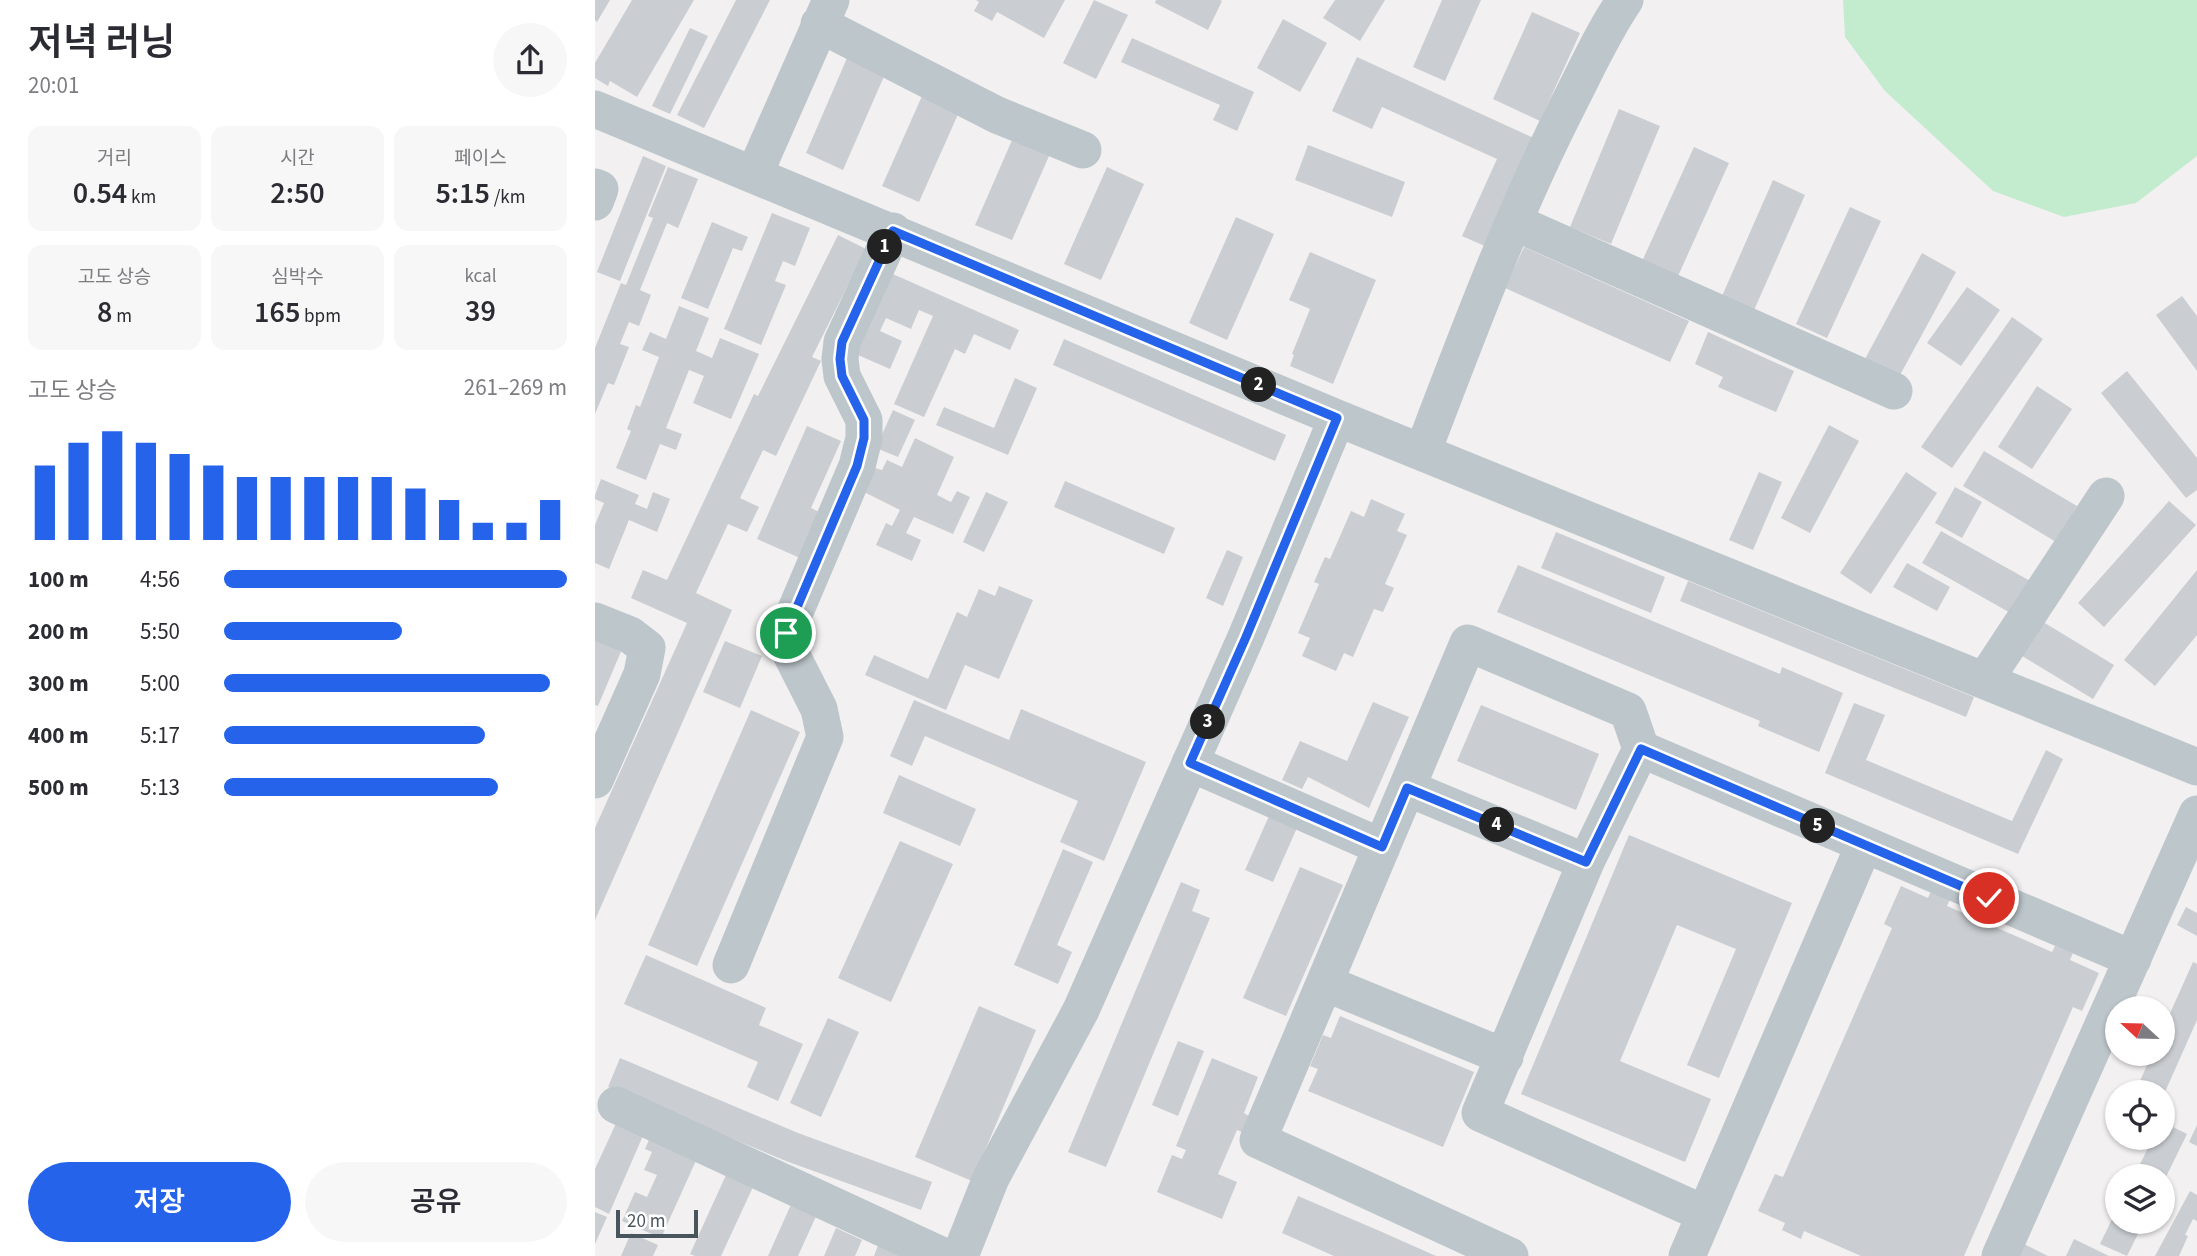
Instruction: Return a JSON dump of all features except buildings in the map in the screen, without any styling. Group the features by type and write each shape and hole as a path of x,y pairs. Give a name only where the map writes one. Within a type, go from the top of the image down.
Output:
{"street":[{"path":"1423,451 1514,222 1549,143 1608,25 1625,0"},
{"path":"754,175 825,12 997,115 1083,150"},
{"path":"595,109 1337,418 2197,766"},
{"path":"595,187 600,189 595,202"},
{"path":"1514,222 1895,391"},
{"path":"731,965 825,737 819,709 787,646 786,633 857,466 864,438 864,420 842,376 842,342 893,231"},
{"path":"960,1256 991,1178 1081,1010 1246,637 1337,418"},
{"path":"1985,680 2106,496"},
{"path":"595,621 630,635 647,648 642,674 595,780"},
{"path":"1510,1256 1258,1140 1468,643 1628,711 1641,749 1586,862 1480,1113 1705,1214"},
{"path":"1641,749 2133,959"},
{"path":"1190,763 1382,847"},
{"path":"1407,788 1586,862"},
{"path":"2000,1256 2197,814"},
{"path":"1687,1256 1864,845"},
{"path":"1325,982 1505,1057"},
{"path":"616,1105 943,1256"}],"green space":[{"path":"1843,0 2197,0 2197,156 2136,203 2064,217 1993,191 1885,91 1845,37"}],"route":[{"path":"786,633 857,466 864,438 864,420 842,376 842,342 893,231 1337,418 1246,637 1190,763 1382,847 1407,788 1586,862 1641,749 1989,898"}]}
